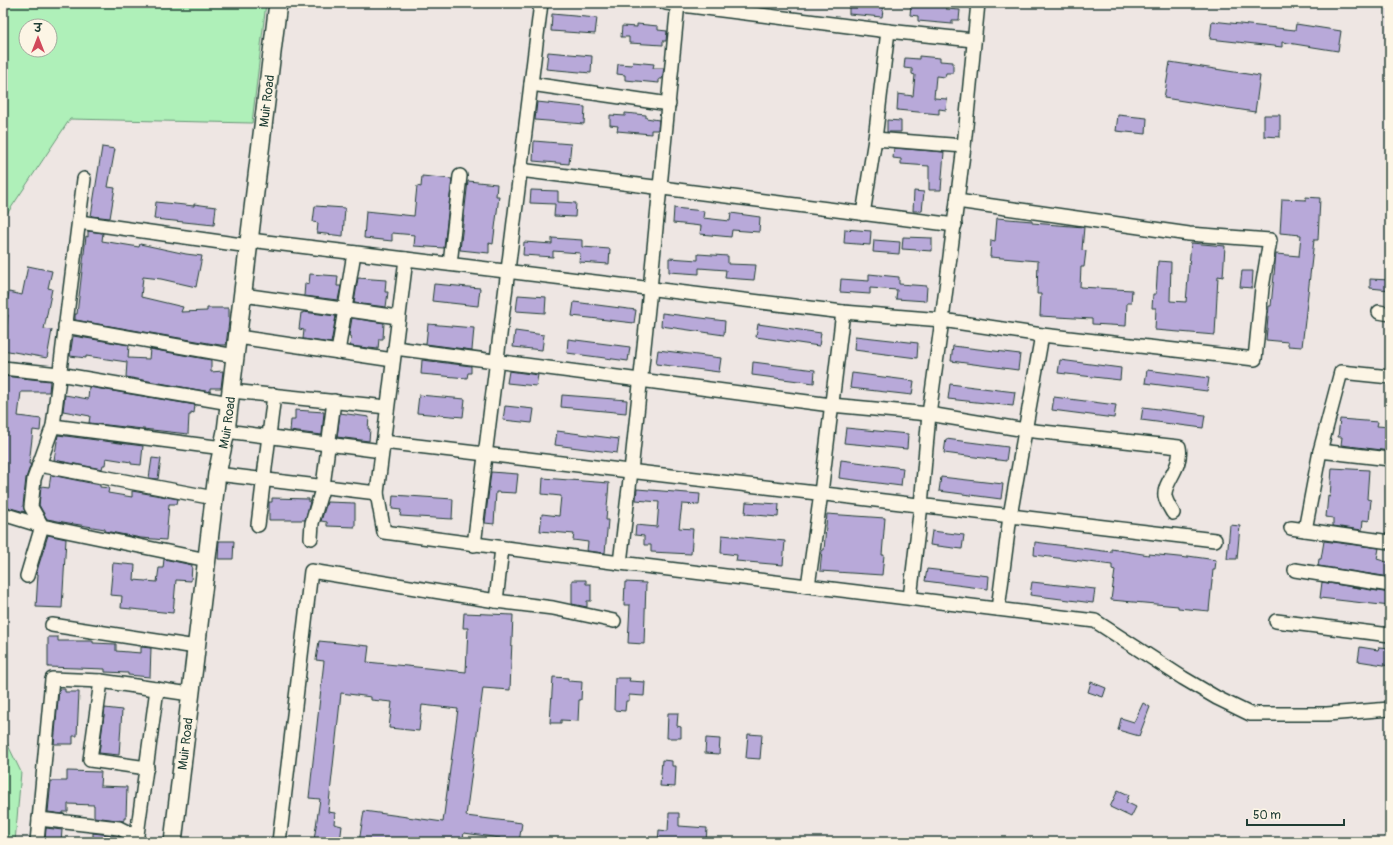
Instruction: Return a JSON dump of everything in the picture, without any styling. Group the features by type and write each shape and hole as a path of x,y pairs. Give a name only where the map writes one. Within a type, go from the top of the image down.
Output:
{"main road":[{"name":"Muir Road","path":"173,842 217,474 226,431 278,3"}],"street":[{"path":"474,545 541,3"},
{"path":"910,598 921,505 929,414 955,225 978,3"},
{"path":"620,563 641,379 660,188 668,104 674,4 888,31 973,40"},
{"path":"863,214 875,139 888,31"},
{"path":"531,84 668,104"},
{"path":"875,139 964,146"},
{"path":"520,170 955,225"},
{"path":"450,264 460,176"},
{"path":"27,576 42,526 31,507 34,479 53,426 84,179"},
{"path":"78,222 249,243 450,264 843,312 942,320 1042,336 1255,360 1262,288 1270,240 1189,234 957,201"},
{"path":"338,352 354,253"},
{"path":"406,259 377,493 384,532 474,545 1095,621 1183,678 1217,698 1250,714 1327,714 1390,709"},
{"path":"243,295 398,318"},
{"path":"808,586 843,312"},
{"path":"65,326 235,356"},
{"path":"998,609 1010,516 1042,336"},
{"path":"238,337 338,352 496,361 831,405 929,414 1025,430 1179,447 1180,452 1177,465 1165,491 1167,504 1173,513"},
{"path":"3,368 230,397 274,395 387,407"},
{"path":"1304,530 1320,451 1341,372 1390,377"},
{"path":"258,525 274,395"},
{"path":"311,538 312,523 323,486 334,401"},
{"path":"53,426 223,448"},
{"path":"226,431 328,444 382,446 485,454 1215,540"},
{"path":"1320,451 1390,459"},
{"path":"39,465 214,498"},
{"path":"217,474 377,493"},
{"path":"3,514 42,526 207,560"},
{"path":"1291,528 1390,542"},
{"path":"496,601 502,548"},
{"path":"1295,570 1390,585"},
{"path":"279,842 311,571 496,601 553,608 614,621"},
{"path":"1276,621 1390,635"},
{"path":"52,624 196,647"},
{"path":"37,842 52,679 101,681 190,694"},
{"path":"101,681 90,760 147,768"},
{"path":"39,819 119,828 137,840 157,689"}],"green space":[{"path":"3,3 266,3 252,123 70,119 3,220"},
{"path":"3,735 21,772 15,842 3,842"}],"building":[{"path":"849,3 884,3 882,17 849,14"},
{"path":"926,3 947,5 946,9 960,10 959,20 952,20 952,24 918,21 918,16 910,15 911,5 925,6"},
{"path":"552,14 597,18 595,34 551,31"},
{"path":"1212,21 1295,30 1296,24 1341,31 1338,51 1282,42 1282,47 1210,39"},
{"path":"637,24 658,26 658,30 667,31 666,41 663,41 663,45 629,43 629,37 621,37 622,26 637,27"},
{"path":"548,52 592,56 591,73 546,69"},
{"path":"919,56 940,58 940,61 953,62 953,73 946,73 945,77 936,76 934,98 947,99 946,110 939,109 939,114 897,110 898,94 913,96 915,75 912,74 912,69 904,68 905,58 919,59"},
{"path":"633,62 654,64 653,68 664,68 662,79 659,79 659,83 625,80 625,75 617,74 618,64 632,65"},
{"path":"1170,62 1260,76 1255,112 1164,98"},
{"path":"537,102 585,107 584,124 535,120"},
{"path":"625,113 646,115 646,118 659,120 658,130 651,130 651,134 617,131 618,126 610,125 610,115 625,116"},
{"path":"1118,115 1147,118 1146,134 1116,131"},
{"path":"1264,115 1280,115 1280,137 1264,136"},
{"path":"887,120 901,121 901,132 887,132"},
{"path":"534,141 571,144 569,164 533,161"},
{"path":"102,147 115,149 108,187 115,188 110,218 91,216"},
{"path":"894,148 944,152 941,190 929,190 929,166 901,164 901,159 893,158"},
{"path":"422,176 452,179 444,248 414,246 415,235 392,233 392,241 364,238 366,211 414,216 417,186 421,187"},
{"path":"468,181 497,184 496,196 499,196 493,244 489,243 489,253 460,250"},
{"path":"531,190 558,191 558,202 576,203 575,217 554,216 555,204 530,203"},
{"path":"914,191 924,192 922,211 913,211"},
{"path":"1306,197 1320,198 1318,240 1314,240 1302,347 1288,346 1288,342 1266,340 1269,306 1271,306 1276,254 1299,256 1301,235 1280,233 1282,199 1306,200"},
{"path":"156,202 216,207 214,225 154,219"},
{"path":"315,206 345,208 343,236 317,233 318,223 313,222"},
{"path":"674,208 704,211 703,218 730,221 731,213 760,217 759,232 732,230 731,237 700,234 701,226 673,223"},
{"path":"997,218 1032,221 1032,223 1084,227 1082,250 1086,251 1084,267 1081,267 1080,287 1132,290 1131,303 1127,303 1126,326 1092,324 1092,319 1040,316 1041,294 1037,294 1038,261 990,257 991,240 995,241"},
{"path":"845,229 871,231 870,245 844,243"},
{"path":"88,231 103,233 102,241 139,247 140,244 202,256 196,287 161,279 143,277 141,297 183,307 181,312 207,311 207,308 229,308 226,345 75,320 75,314 77,314 86,236 88,237"},
{"path":"903,237 932,238 932,251 902,249"},
{"path":"552,238 582,240 582,247 610,249 609,264 579,262 580,253 553,251 553,257 523,255 524,242 552,244"},
{"path":"874,240 900,242 899,254 873,252"},
{"path":"1191,243 1225,246 1223,277 1218,276 1215,335 1155,330 1156,308 1152,308 1153,294 1156,294 1158,261 1171,262 1170,301 1186,302"},
{"path":"698,254 728,256 728,264 756,265 754,280 725,278 726,270 699,268 699,274 669,272 669,258 698,260"},
{"path":"28,266 52,271 48,288 52,289 44,329 52,330 47,358 3,350 8,315 5,314 9,292 22,295"},
{"path":"1242,271 1253,271 1252,288 1240,287"},
{"path":"310,274 338,276 337,286 341,286 338,300 304,296 305,283 309,284"},
{"path":"869,274 899,277 899,284 927,286 926,301 896,299 897,290 870,288 870,294 840,292 841,279 869,281"},
{"path":"358,278 386,280 385,292 388,292 386,307 354,303"},
{"path":"1370,279 1390,280 1390,290 1370,288"},
{"path":"434,284 480,288 478,306 432,301"},
{"path":"518,295 546,297 545,313 516,311"},
{"path":"574,302 636,310 634,323 572,316"},
{"path":"301,313 336,316 331,343 303,339 304,330 299,329"},
{"path":"662,313 725,321 724,335 661,326"},
{"path":"352,318 384,323 383,339 379,339 378,349 350,346 351,336 349,336"},
{"path":"428,324 474,328 472,350 426,344"},
{"path":"758,324 821,333 819,346 756,337"},
{"path":"515,331 544,335 542,350 513,347"},
{"path":"73,336 129,345 128,358 149,359 150,349 211,360 211,372 223,371 221,388 210,388 210,392 126,377 127,362 86,356 86,358 70,356"},
{"path":"855,336 918,343 917,358 854,350"},
{"path":"568,339 630,347 628,361 567,353"},
{"path":"953,346 1020,354 1018,370 951,361"},
{"path":"658,350 721,358 719,372 656,364"},
{"path":"422,360 471,366 471,373 468,373 467,378 421,374"},
{"path":"1060,360 1121,368 1120,380 1058,373"},
{"path":"753,362 815,370 814,383 752,375"},
{"path":"1147,370 1209,378 1207,391 1145,383"},
{"path":"509,371 538,375 536,386 507,383"},
{"path":"852,373 914,381 912,395 850,388"},
{"path":"3,376 50,381 49,392 21,392 18,416 41,419 40,431 33,430 29,464 31,464 26,478 23,506 25,512 3,506"},
{"path":"950,384 1015,392 1013,406 948,399"},
{"path":"89,387 195,405 194,413 191,412 191,415 189,415 188,434 89,423 90,416 63,411 65,395 88,399"},
{"path":"419,395 465,399 463,417 417,413"},
{"path":"562,395 627,400 626,413 561,407"},
{"path":"1054,397 1116,405 1114,418 1052,410"},
{"path":"505,406 534,409 532,423 503,420"},
{"path":"1143,407 1205,415 1203,428 1141,420"},
{"path":"295,410 324,412 322,435 290,431 291,420 295,420"},
{"path":"340,413 369,417 369,441 337,437"},
{"path":"1340,419 1378,422 1377,426 1390,427 1390,451 1341,445 1342,437 1338,437"},
{"path":"846,428 908,434 907,449 844,443"},
{"path":"557,431 619,439 617,453 555,445"},
{"path":"58,435 143,446 141,465 106,458 105,465 103,465 102,469 54,460"},
{"path":"946,439 1008,447 1006,461 944,453"},
{"path":"152,458 161,459 158,479 149,478"},
{"path":"841,460 903,468 901,486 839,478"},
{"path":"1332,468 1369,470 1367,499 1371,500 1369,521 1363,520 1362,530 1333,526 1333,518 1326,517 1328,496 1330,497"},
{"path":"491,472 518,474 516,493 496,492 494,524 485,523"},
{"path":"51,475 100,485 100,487 109,488 108,493 132,497 132,491 178,499 177,504 169,504 166,540 141,538 105,531 105,529 47,519 39,505 41,486 49,487"},
{"path":"941,477 1003,484 1001,499 939,491"},
{"path":"543,478 609,483 605,553 587,551 588,542 573,540 574,534 540,531 542,514 559,516 561,496 542,494"},
{"path":"637,489 700,494 699,505 682,504 679,528 693,529 691,554 651,552 651,545 644,545 644,536 635,535 636,525 657,527 659,502 636,500"},
{"path":"393,495 453,499 452,519 400,516 401,510 392,509"},
{"path":"272,498 309,499 310,502 305,520 269,520 269,502 272,502"},
{"path":"327,502 355,503 355,527 327,526 327,522 321,521"},
{"path":"746,502 779,504 778,517 745,514"},
{"path":"827,514 885,518 882,575 820,571 822,550 824,550"},
{"path":"1230,525 1240,526 1237,559 1227,559"},
{"path":"932,531 964,535 962,549 930,545"},
{"path":"48,535 66,539 62,608 36,607 38,574 36,574"},
{"path":"722,535 785,541 783,565 736,561 737,555 721,553"},
{"path":"219,541 234,541 233,559 218,559"},
{"path":"1324,541 1379,548 1377,559 1390,563 1390,577 1318,566 1319,559 1321,559"},
{"path":"1035,542 1111,552 1111,549 1149,555 1188,558 1188,556 1216,560 1215,570 1213,570 1209,611 1178,608 1178,606 1111,600 1115,570 1112,569 1112,565 1034,555"},
{"path":"164,559 192,565 191,581 176,580 173,613 121,608 122,596 110,595 113,563 135,565 134,580 157,582 159,568 163,568"},
{"path":"927,569 989,576 988,589 925,581"},
{"path":"572,580 586,580 586,584 591,584 591,601 587,601 587,607 572,604"},
{"path":"625,582 646,583 644,644 628,643 630,605 624,605"},
{"path":"1032,582 1095,589 1093,603 1030,595"},
{"path":"1322,582 1390,593 1390,606 1320,598"},
{"path":"464,613 513,615 510,690 483,688 466,816 522,823 519,842 499,842 500,838 464,833 462,842 359,842 364,811 443,822 458,709 422,705 419,731 389,728 392,702 371,700 371,697 341,693 328,812 335,813 334,824 342,826 340,842 323,842 314,840 320,799 309,798 324,661 316,660 319,641 369,646 367,662 466,672 468,628 463,628"},
{"path":"48,637 58,637 58,641 93,641 93,643 116,644 116,651 141,653 141,647 151,648 150,677 128,675 128,673 105,672 105,669 48,667"},
{"path":"1360,647 1378,650 1379,647 1390,648 1390,666 1358,661"},
{"path":"553,677 568,678 568,681 582,682 578,721 561,720 561,723 550,723"},
{"path":"615,678 630,678 629,681 645,682 644,696 629,695 629,701 626,701 625,711 614,710"},
{"path":"1091,682 1106,688 1103,697 1088,692"},
{"path":"59,689 65,689 65,692 79,692 77,736 73,736 73,744 54,744"},
{"path":"1143,703 1150,707 1139,736 1118,730 1121,718 1134,722"},
{"path":"105,708 122,710 119,755 99,753"},
{"path":"668,713 678,713 677,726 681,727 681,738 667,738"},
{"path":"748,734 762,735 760,759 746,758"},
{"path":"706,738 720,739 719,754 705,753"},
{"path":"662,760 672,761 672,766 676,766 675,787 660,786"},
{"path":"67,771 101,772 100,786 127,787 126,818 124,818 124,821 94,817 94,805 68,804 68,812 63,812 63,814 48,812 51,781 67,781"},
{"path":"1118,790 1129,795 1126,802 1136,807 1131,817 1110,807"},
{"path":"669,813 679,813 679,826 707,828 706,842 658,842 659,830 668,831"},
{"path":"46,828 62,830 61,842 45,842"},
{"path":"93,833 117,836 122,839 122,842 93,842"}]}
